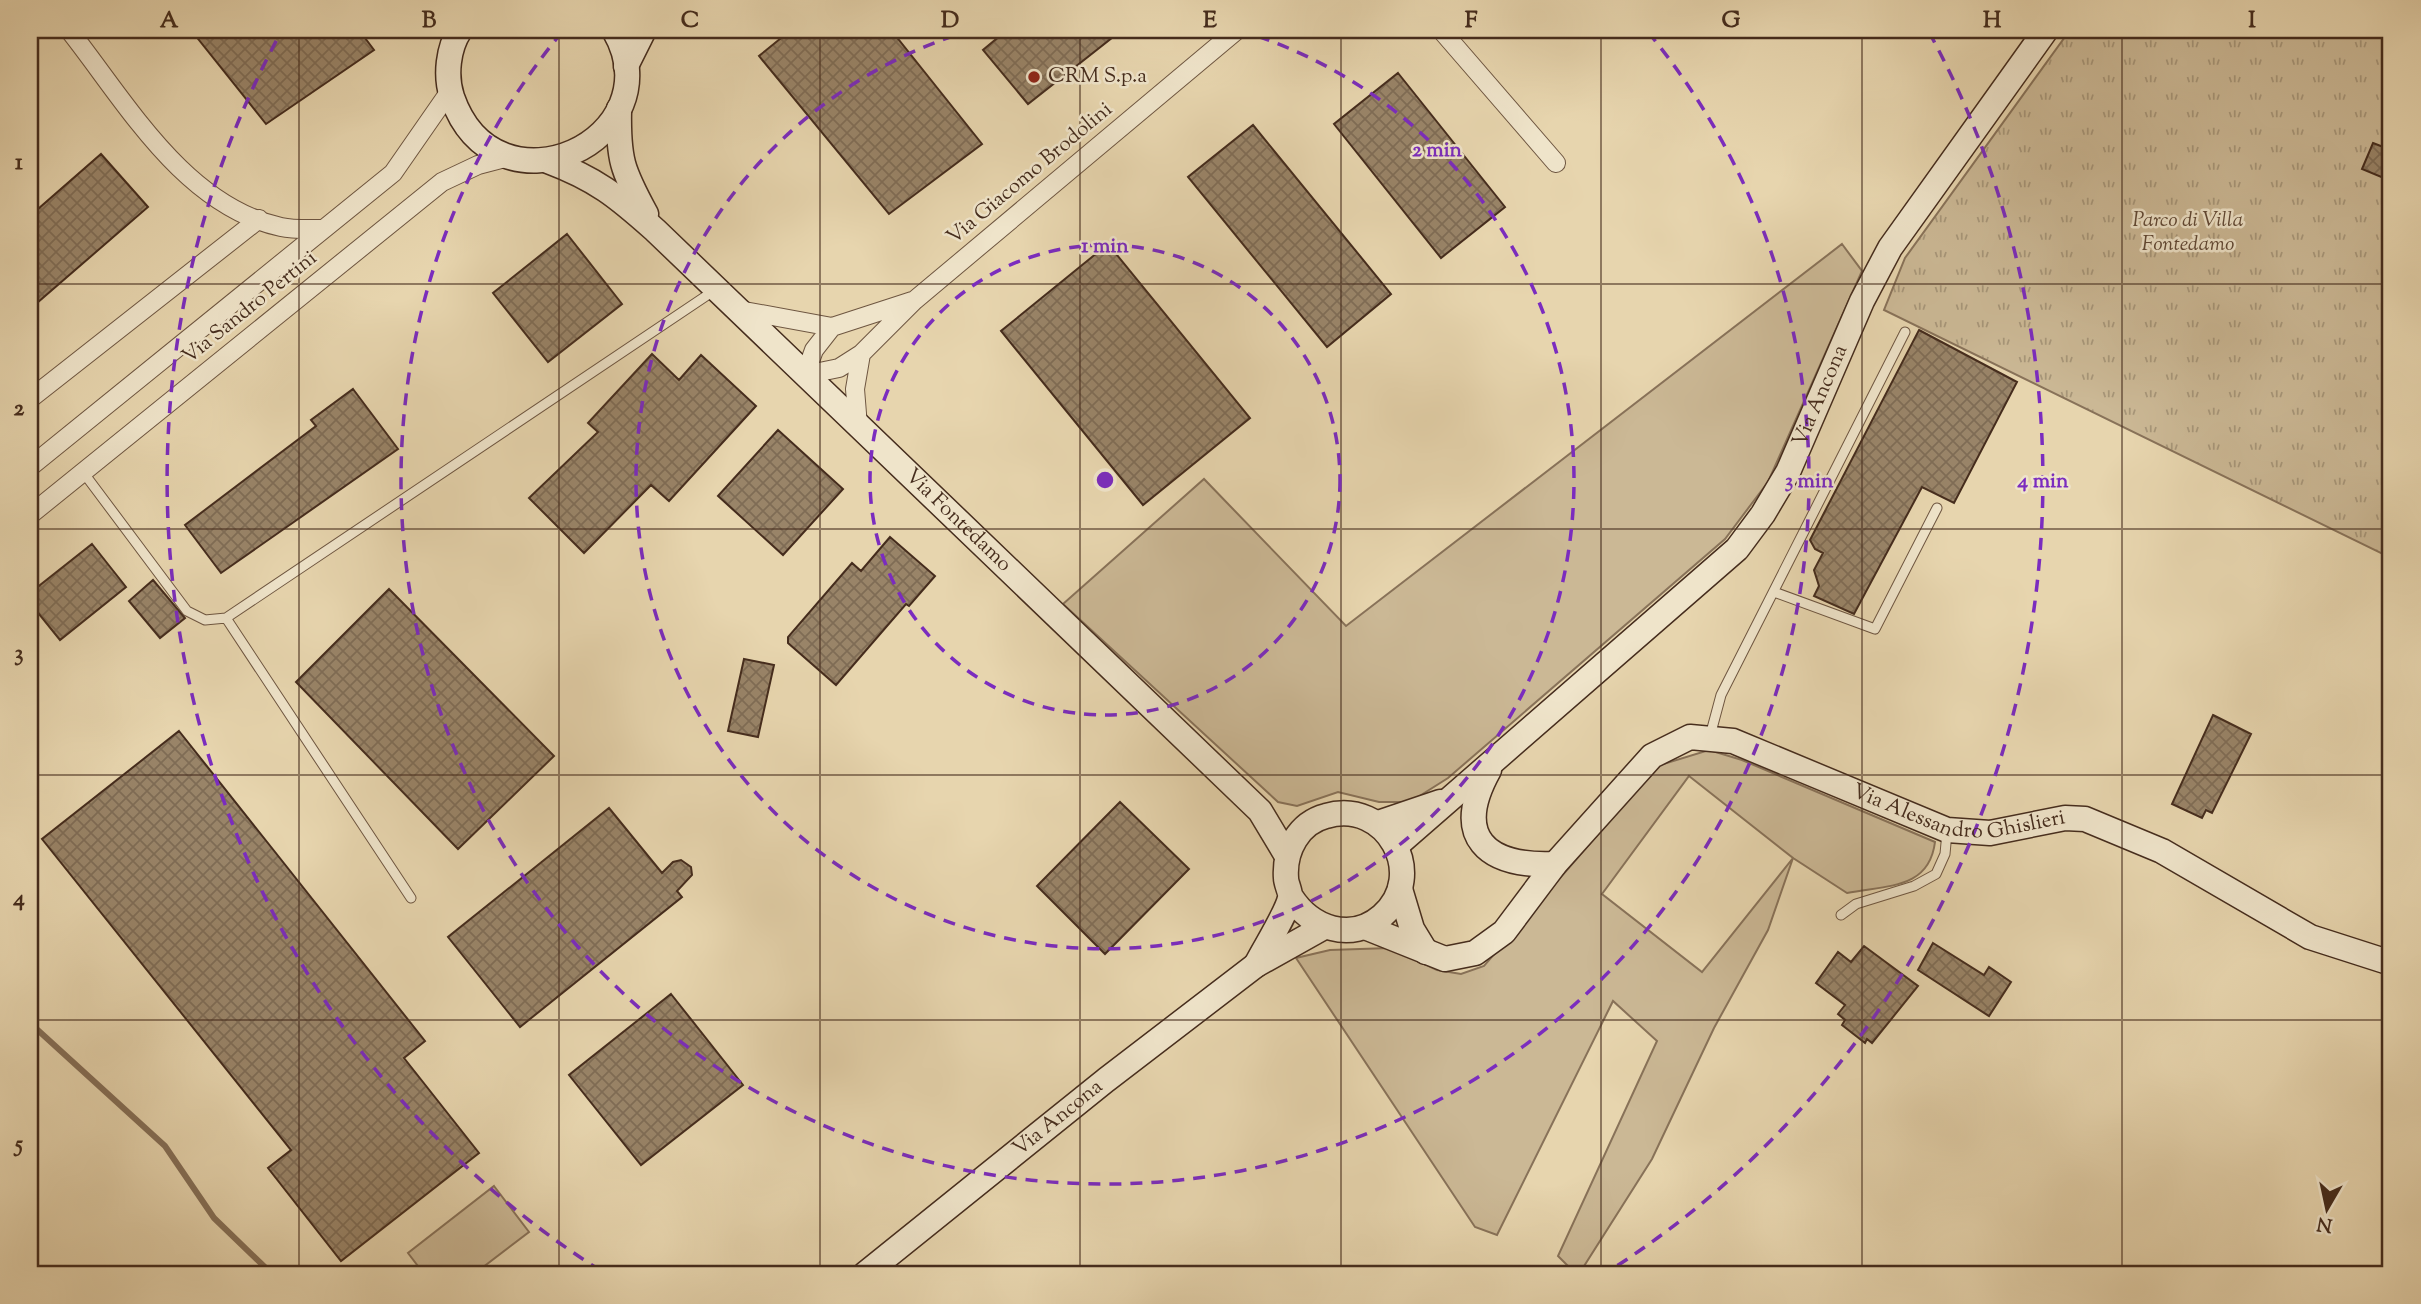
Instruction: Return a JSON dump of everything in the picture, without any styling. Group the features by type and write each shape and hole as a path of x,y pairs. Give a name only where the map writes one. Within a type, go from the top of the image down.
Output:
{"main road":[{"name":"Via Fontedamo","path":"445,30 450,91 457,113 471,132 488,148 509,158 548,161 587,175 614,194 1260,811 1287,856"},
{"name":"Via Fontedamo","path":"449,59 460,30"},
{"name":"Via Fontedamo","path":"614,30 626,66 620,107 618,151 623,172 654,230"},
{"path":"626,66 644,30"},
{"name":"Via Ancona","path":"1397,845 1492,766 1737,549 1757,523 1788,472 1862,302 1889,248 2046,30"},
{"name":"Via Fontedamo","path":"548,161 570,155 591,144 608,127 620,107"},
{"name":"Via Alessandro Ghislieri","path":"1365,927 1445,959 1475,953 1504,932 1555,864 1652,756 1690,737 1710,736 1733,741 1947,830 1990,833 2065,818 2085,819 2162,851 2310,937 2391,963"},
{"path":"1492,766 1474,807 1474,834 1485,849 1502,859 1528,865 1555,864"},
{"name":"Via Ancona","path":"1378,823 1450,799"},
{"path":"1260,811 1311,823"},
{"path":"1352,813 1378,823 1397,845 1403,867 1400,889 1392,905 1365,927 1337,930 1324,927 1299,910 1291,897 1286,877 1287,856 1292,843 1311,823 1324,816 1352,813"},
{"path":"1400,889 1412,929 1426,952"},
{"name":"Via Ancona","path":"1256,965 1291,897"},
{"name":"Via Ancona","path":"865,1274 1106,1080 1256,965 1324,927"}],"street":[{"path":"69,30 170,159 226,206 282,228 324,229"},
{"name":"Via Giacomo Brodolini","path":"805,374 839,368 861,354 915,300 1237,30"},
{"path":"1441,30 1556,163"},
{"name":"Via Sandro Pertini","path":"30,467 393,173 450,91"},
{"name":"Via Sandro Pertini","path":"30,515 442,182 478,165 509,158"},
{"path":"30,398 259,219"},
{"name":"Via Giacomo Brodolini","path":"737,309 832,327 915,300"},
{"path":"805,374 814,350 832,327"},
{"path":"858,426 855,389 861,354"}],"lane":[{"path":"83,472 187,611 205,620 226,618 716,289"},
{"path":"1710,736 1721,695 1905,332"},
{"path":"1774,592 1875,629 1937,508"},
{"path":"226,618 411,898"},
{"path":"1842,915 1856,904 1914,886 1936,874 1945,854 1947,830"}],"green space":[{"name":"Parco di Villa Fontedamo","path":"2070,30 2391,30 2391,558 1884,310 1905,258"},
{"path":"1842,244 1862,271 1768,482 1725,539 1448,778 1410,802 1379,802 1338,792 1297,806 1278,802 1063,604 1204,479 1346,626"},
{"path":"1709,750 1742,760 1935,842 1931,858 1915,877 1890,886 1847,893 1793,858 1768,930 1714,1028 1652,1159 1579,1274 1576,1274 1558,1256 1657,1041 1613,1001 1497,1235 1475,1227 1296,958 1330,950 1390,948 1437,970 1461,974 1484,966 1657,766","holes":["1689,776 1793,858 1702,972 1602,894"]},
{"path":"494,1186 529,1232 474,1274 424,1274 408,1253"}],"building":[{"path":"191,30 359,30 374,50 266,124"},
{"path":"791,30 891,30 982,144 889,214 759,56"},
{"name":"CRM S.p.a","path":"1007,30 1122,30 1028,104 983,50"},
{"path":"1398,73 1505,207 1441,258 1334,124"},
{"path":"1253,125 1391,294 1327,347 1188,177"},
{"path":"2373,143 2391,150 2391,181 2362,169"},
{"path":"101,154 148,207 30,309 30,216"},
{"path":"567,234 622,304 548,362 493,293"},
{"path":"1108,244 1250,418 1143,505 1001,331"},
{"path":"1919,330 2017,382 1954,503 1922,487 1854,614 1814,596 1819,586 1814,570 1823,553 1815,549 1810,540"},
{"path":"652,354 679,380 701,355 756,406 669,501 651,485 584,553 529,498 598,432 588,423"},
{"path":"353,389 398,449 221,573 185,525 316,426 311,420"},
{"path":"778,430 843,489 783,555 718,496"},
{"path":"890,537 935,576 909,606 906,604 836,685 788,643 788,637 852,563 861,571"},
{"path":"92,544 126,587 60,640 30,603 30,593"},
{"path":"153,580 185,618 160,638 129,601"},
{"path":"389,589 554,756 458,849 296,682"},
{"path":"744,659 774,665 758,737 728,731"},
{"path":"2213,715 2251,734 2212,813 2206,810 2202,818 2172,804"},
{"path":"179,731 425,1041 404,1058 479,1153 341,1261 268,1168 291,1150 42,839"},
{"path":"1120,802 1189,869 1105,954 1037,886"},
{"path":"609,808 662,873 673,862 681,860 691,867 692,875 677,891 682,897 520,1027 448,937"},
{"path":"1933,943 1984,975 1989,967 2011,982 1989,1016 1918,970"},
{"path":"1864,946 1918,986 1872,1043 1867,1039 1865,1043 1842,1025 1845,1020 1838,1014 1845,1005 1816,983 1838,952 1851,962"},
{"path":"671,994 743,1085 641,1165 569,1075"}],"waterway":[{"path":"30,1023 165,1146 214,1218 272,1274"}],"place":[{"name":"CRM S.p.a","path":"1034,77"}]}
